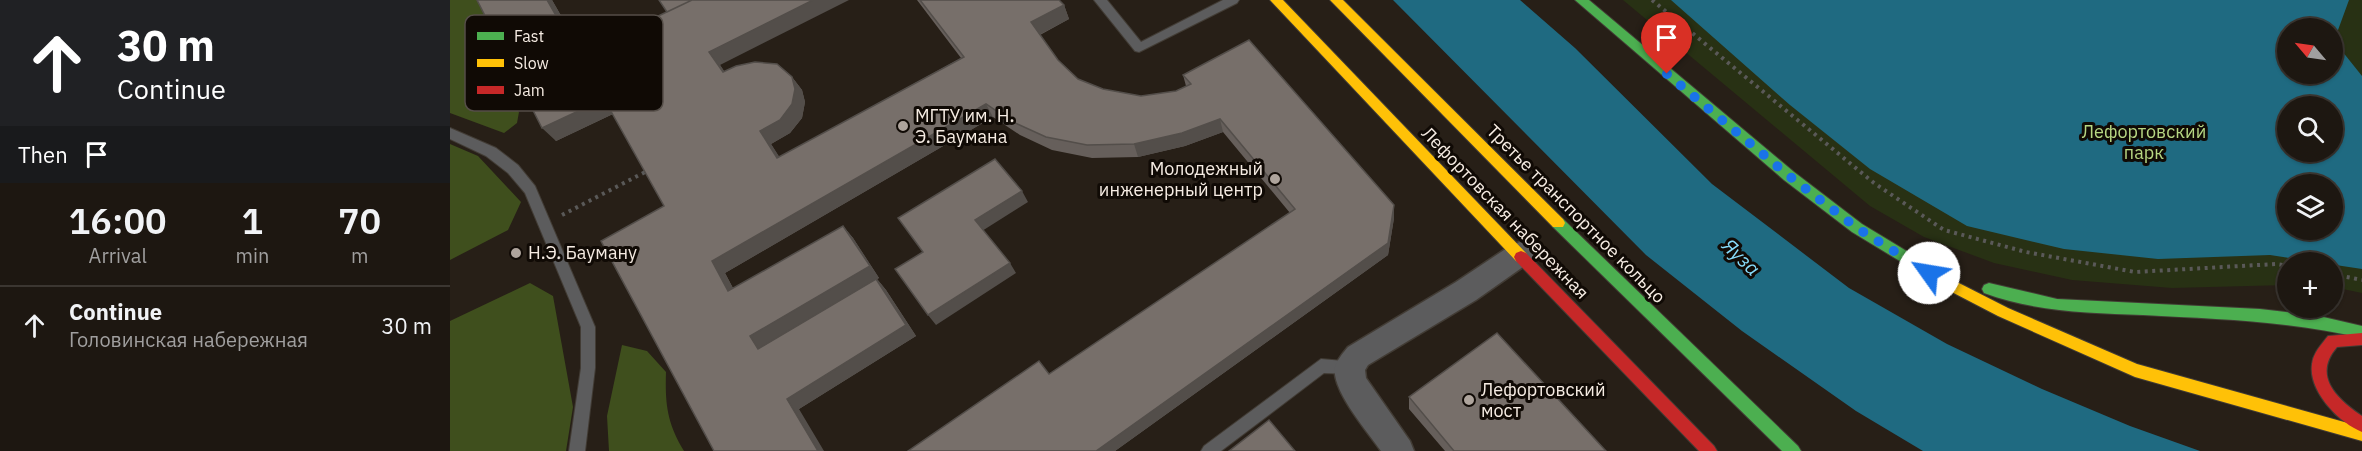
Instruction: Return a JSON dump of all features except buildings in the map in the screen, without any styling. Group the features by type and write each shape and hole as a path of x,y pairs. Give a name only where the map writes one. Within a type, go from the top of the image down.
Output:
{"main road":[{"name":"Лефортовская набережная","path":"1276,0 1664,407 1709,451"},
{"path":"1296,0 1340,67"},
{"name":"Третье транспортное кольцо","path":"1336,0 1562,227 1793,451"},
{"path":"1581,0 1789,176 1857,228 1929,273 2002,312 2135,370 2362,434"},
{"path":"1929,273 2057,305 2260,315 2319,322 2362,332"},
{"path":"2362,339 2333,341 2320,357 2320,372 2323,387 2337,407 2362,425"},
{"path":"1664,407 1697,451"},
{"path":"1664,407 1722,451"}],"street":[{"path":"1399,451 1351,382 1350,367 1358,356 1466,291 1520,254"}],"lane":[{"path":"1100,0 1139,48 1233,0"},
{"path":"450,133 491,152 513,169 530,190 588,327 588,368 577,451"},
{"path":"1209,451 1321,366 1350,367"}],"path":[{"path":"1652,0 1874,183 1944,230 2026,252 2135,272 2277,264"},
{"path":"544,224 650,169"},
{"path":"2343,276 2362,280"}],"green space":[{"path":"450,0 477,0 490,15 465,15 465,111 518,111 517,123 504,133 450,113"},
{"name":"Лефортовский парк","path":"1623,0 2362,0 2362,293 2343,289 2343,252 2277,252 2277,285 2172,288 2072,280 1994,263 1924,237 1870,206"},
{"path":"450,144 478,156 521,202 508,230 450,260"},
{"path":"530,283 553,296 573,407 566,451 450,451 450,321"},
{"path":"622,345 647,351 666,372 668,413 684,451 609,451 607,416"}],"water":[{"name":"Яуза","path":"1393,0 1520,0 1575,48 1712,184 1849,288 1947,344 2042,389 2130,426 2200,451 1923,451 1856,411 1742,331 1646,255"},
{"name":"Лефортовский парк","path":"1671,0 2349,0 2342,18 2277,18 2277,84 2343,84 2343,52 2362,76 2362,269 2343,266 2343,252 2277,252 2277,256 2158,259 2064,249 1967,226 1870,169 1790,105"}],"traffic: fast":[{"path":"1581,0 1789,176 1857,228 1951,285"},
{"path":"1558,223 1793,451"},
{"path":"1989,289 2057,305 2260,315 2319,322 2362,332"}],"traffic: slow":[{"path":"1276,0 1521,257"},
{"path":"1336,0 1558,223"},
{"path":"1951,285 2003,312 2135,370 2362,434"}],"traffic: jam":[{"path":"1521,257 1709,451"},
{"path":"2362,339 2333,341 2321,356 2318,366 2323,387 2329,396 2345,413 2362,425"}],"place":[{"name":"МГТУ им. Н. Э. Баумана","path":"903,126"},
{"name":"Молодежный инженерный центр","path":"1275,179"},
{"name":"Н.Э. Бауману","path":"516,253"},
{"name":"Лефортовский мост","path":"1469,400"}],"route":[{"path":"1667,74 1789,176 1857,228 1929,273"}]}
